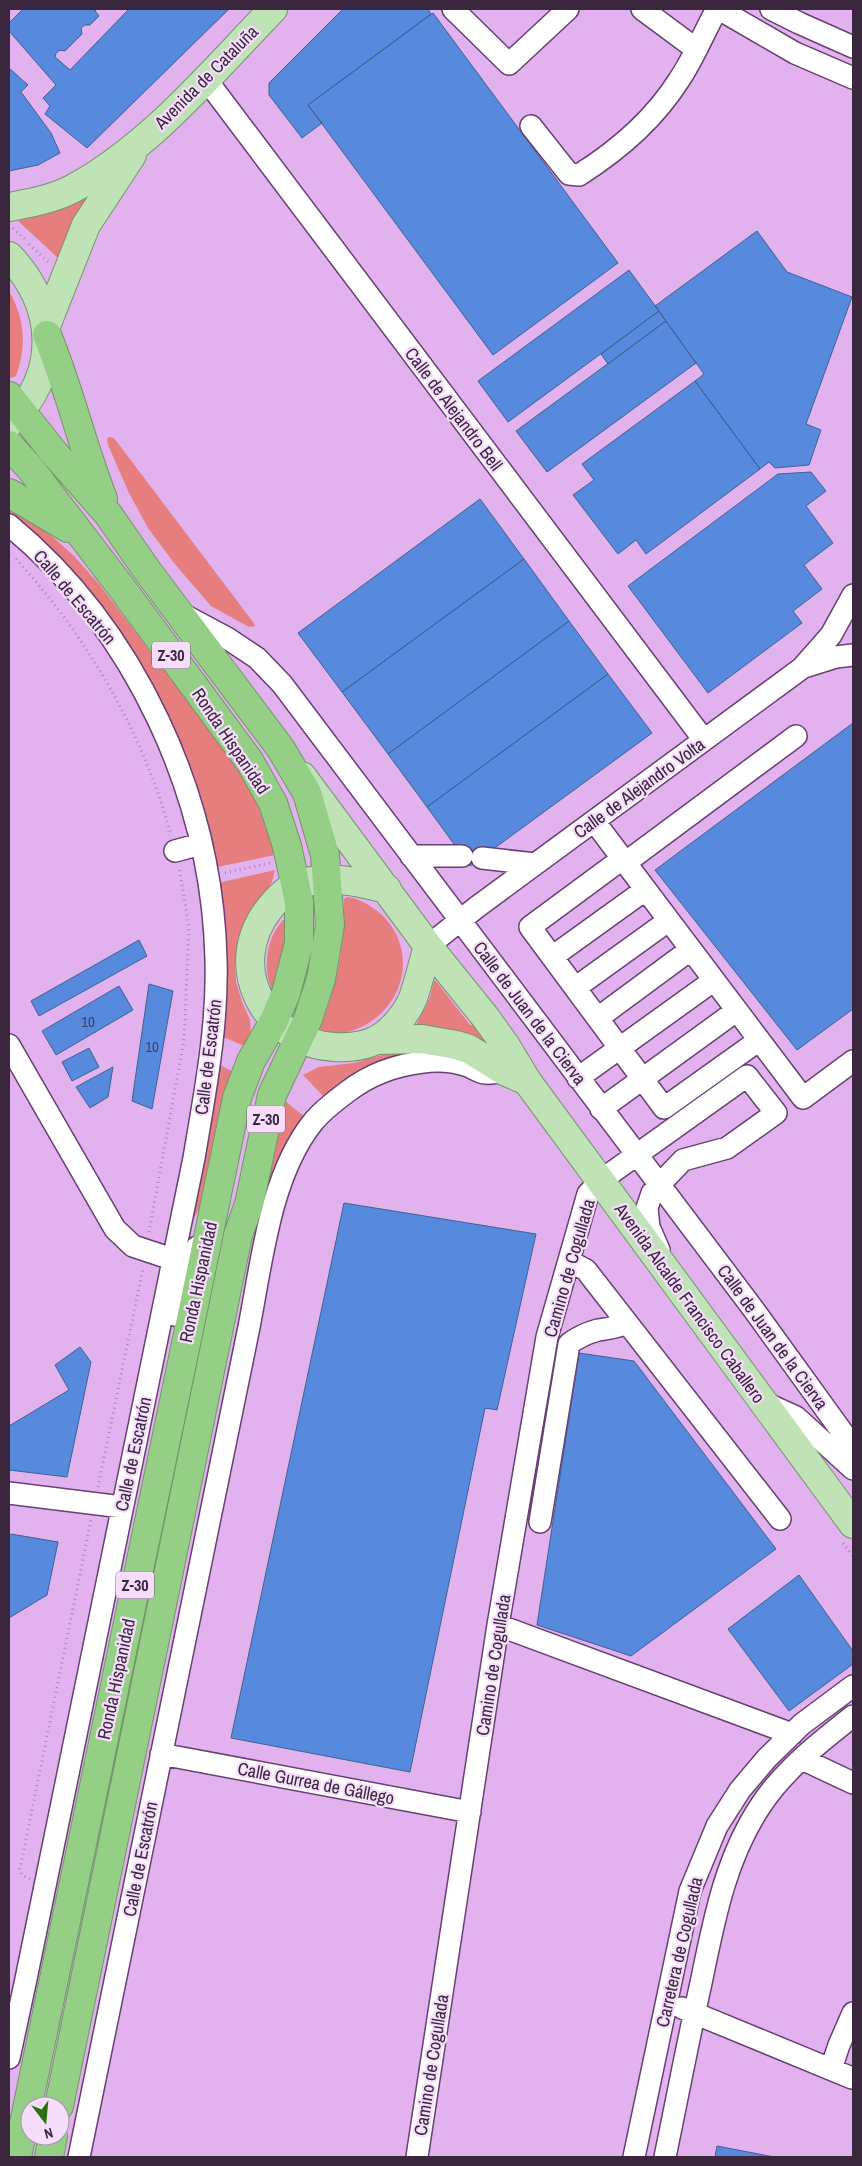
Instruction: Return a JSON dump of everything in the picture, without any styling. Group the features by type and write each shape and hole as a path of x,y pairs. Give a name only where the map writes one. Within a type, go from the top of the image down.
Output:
{"highway":[{"path":"47,330 81,438 108,514"},
{"name":"Ronda Hispanidad","path":"13,410 108,514 177,611 281,748 306,793 325,855 330,925 325,962 317,996 299,1039 272,1094 249,1204 238,1235 61,2096"},
{"name":"Ronda Hispanidad","path":"9,445 30,468 126,594 250,762 273,803 287,846 296,885 300,920 298,943 286,993 274,1021 251,1061 237,1098 17,2157"},
{"path":"9,493 81,536"}],"main road":[{"name":"Avenida de Cataluña","path":"47,330 86,225 138,146 273,9"},
{"name":"Avenida de Cataluña","path":"9,207 48,198 74,188 138,146"},
{"name":"Avenida de Cataluña","path":"9,256 34,287 42,306 47,330 46,355 42,375 34,394 13,410"},
{"name":"Ronda Hispanidad","path":"281,748 428,946"},
{"path":"387,889 360,882 317,880 296,885 273,903 264,915 252,941 250,962 253,984 265,1010 274,1021 299,1039 312,1044 341,1047 376,1040 393,1026 408,1007 428,946"},
{"name":"Avenida Alcalde Francisco Caballero","path":"428,946 506,1046 516,1076 600,1182 853,1524"},
{"name":"Avenida Alcalde Francisco Caballero","path":"376,1040 422,1039 456,1045 483,1056 516,1076"}],"street":[{"path":"453,9 509,64 568,9"},
{"path":"642,9 696,49"},
{"path":"531,126 569,174 579,175 607,154 655,111 680,79 718,9 795,53 853,78"},
{"path":"771,9 799,24 853,47"},
{"name":"Calle de Alejandro Bell","path":"205,78 704,740"},
{"name":"Calle de Escatrón","path":"9,525 50,563 92,612 122,655 149,702 166,737 182,779 201,844 208,876 216,959 213,1044 194,1158 46,1882 18,1983 9,2058"},
{"name":"Calle de Alejandro Volta","path":"428,946 535,864 802,668 830,635 853,595"},
{"name":"Calle de Juan de la Cierva","path":"177,611 227,638 264,664 282,684 442,899 469,914 578,1078 658,1186 754,1310 853,1447"},
{"name":"Calle de Alejandro Volta","path":"802,668 836,657 853,655"},
{"path":"758,1040 664,1108 530,927 796,736"},
{"path":"594,821 803,1098 853,1061"},
{"path":"175,850 201,844"},
{"path":"411,856 472,857 535,864"},
{"path":"552,957 645,890"},
{"path":"575,988 668,921"},
{"path":"598,1018 690,950"},
{"path":"578,1078 713,981"},
{"path":"601,1108 736,1011"},
{"path":"9,1045 115,1229 133,1246 146,1252 172,1259"},
{"name":"Calle de Escatrón","path":"80,2157 277,1195 293,1156 314,1121 358,1084 374,1076 401,1066 436,1061 459,1063 484,1074 516,1076"},
{"name":"Camino de Cogullada","path":"417,2157 498,1625 547,1337 588,1194 600,1182 746,1076 776,1113 727,1148 683,1160 658,1186"},
{"path":"658,1186 652,1193 647,1208 649,1227 668,1273"},
{"name":"Ronda Hispanidad","path":"131,1468 156,1407 181,1288 215,1200"},
{"name":"Calle de Escatrón","path":"249,1204 250,1237 247,1285 249,1327"},
{"path":"569,1261 586,1270 780,1519"},
{"path":"540,1522 569,1344 580,1336 619,1327 626,1323"},
{"path":"763,1402 796,1417 853,1469"},
{"path":"9,1493 122,1508"},
{"name":"Ronda Hispanidad","path":"113,1847 135,1800 144,1773 174,1640 195,1595"},
{"name":"Calle de Escatrón","path":"75,1875 77,1820 99,1703 102,1610"},
{"path":"498,1625 792,1734"},
{"name":"Carretera de Cogullada","path":"634,2157 690,1891 717,1826 740,1790 767,1758 792,1734 853,1686"},
{"name":"Carretera de Cogullada","path":"665,2157 717,1904 734,1854 761,1805 781,1780 802,1759 853,1716"},
{"name":"Calle Gurrea de Gállego","path":"161,1754 470,1812"},
{"path":"802,1759 853,1783"},
{"path":"666,2002 852,2078"},
{"path":"831,2070 839,2045 853,2016"}],"path":[{"path":"9,224 49,263"},
{"path":"13,556 43,589 71,625 121,708 145,757 175,850 189,927 184,1040 146,1252 20,1869 22,1875 26,1878 46,1882"}],"shaded area":[{"path":"85,196 90,200 58,258 18,221 53,212"},
{"path":"9,291 18,312 23,333 20,365 16,376 11,378 9,376"},
{"path":"109,437 114,438 255,626 249,627 211,606 174,563 148,528 129,493 108,445 107,439"},
{"path":"9,508 46,531 74,556 99,584 229,756 258,806 275,855 217,867 198,796 184,754 176,733 145,674 76,576 56,553 22,523 9,515"},
{"path":"275,870 272,882 244,924 237,945 235,963 236,982 250,1020 251,1037 247,1047 223,1037 224,940 218,883"},
{"path":"347,897 373,908 393,928 400,944 403,961 401,977 396,993 387,1007 375,1019 350,1031 335,1034 325,1033 321,1032 320,1028 339,965 344,899"},
{"path":"283,920 286,920 286,945 274,995 268,976 267,956 272,937"},
{"path":"434,981 436,981 470,1025 482,1027 496,1047 417,1028 416,1025 430,997"},
{"path":"421,1051 325,1098 303,1075 319,1067 354,1063 393,1052"},
{"path":"220,1065 235,1073 206,1197 194,1218 192,1217"},
{"path":"285,1101 305,1117 260,1226 257,1225"}],"building":[{"path":"23,9 97,9 95,11 99,16 90,25 85,25 81,28 82,34 65,51 60,50 56,53 55,57 70,70 129,9 229,9 87,148 45,114 50,106 43,98 56,85 9,31 9,23"},
{"path":"343,9 428,9 431,14 308,105 322,123 302,138 269,95 269,83"},
{"path":"433,13 618,263 493,355 308,105"},
{"path":"9,68 28,85 21,92 51,133 60,153 38,165 9,171"},
{"path":"757,231 787,272 852,297 806,424 821,430 809,465 775,468 769,462 760,469 695,381 704,374 655,306"},
{"path":"629,270 659,311 508,422 478,381"},
{"path":"659,311 666,321 608,364 601,354"},
{"path":"666,321 696,363 547,472 516,431"},
{"path":"695,381 760,469 646,554 636,540 618,554 573,495 594,480 582,464"},
{"path":"811,472 826,491 806,506 833,543 804,565 822,589 793,611 802,623 708,693 628,586 778,474"},
{"path":"480,499 524,559 342,692 298,633"},
{"path":"524,559 569,621 388,754 342,692"},
{"path":"569,621 608,674 427,807 388,754"},
{"path":"608,674 652,733 470,866 427,807"},
{"path":"853,723 853,1009 797,1050 655,870"},
{"path":"139,940 147,956 39,1016 31,1001"},
{"path":"149,984 173,991 152,1109 132,1101"},
{"path":"119,986 133,1010 56,1055 42,1031"},
{"path":"89,1048 99,1067 72,1081 62,1062"},
{"path":"113,1067 108,1097 90,1108 76,1087"},
{"path":"344,1203 536,1234 497,1410 485,1408 410,1772 231,1738"},
{"path":"80,1347 91,1362 67,1477 9,1470 9,1426 69,1390 55,1365"},
{"path":"579,1353 634,1361 776,1549 631,1656 537,1625"},
{"path":"11,1534 58,1542 47,1595 9,1618 9,1536"},
{"path":"799,1575 853,1651 853,1664 789,1711 728,1629"},
{"path":"717,2146 774,2157 715,2157"}]}
